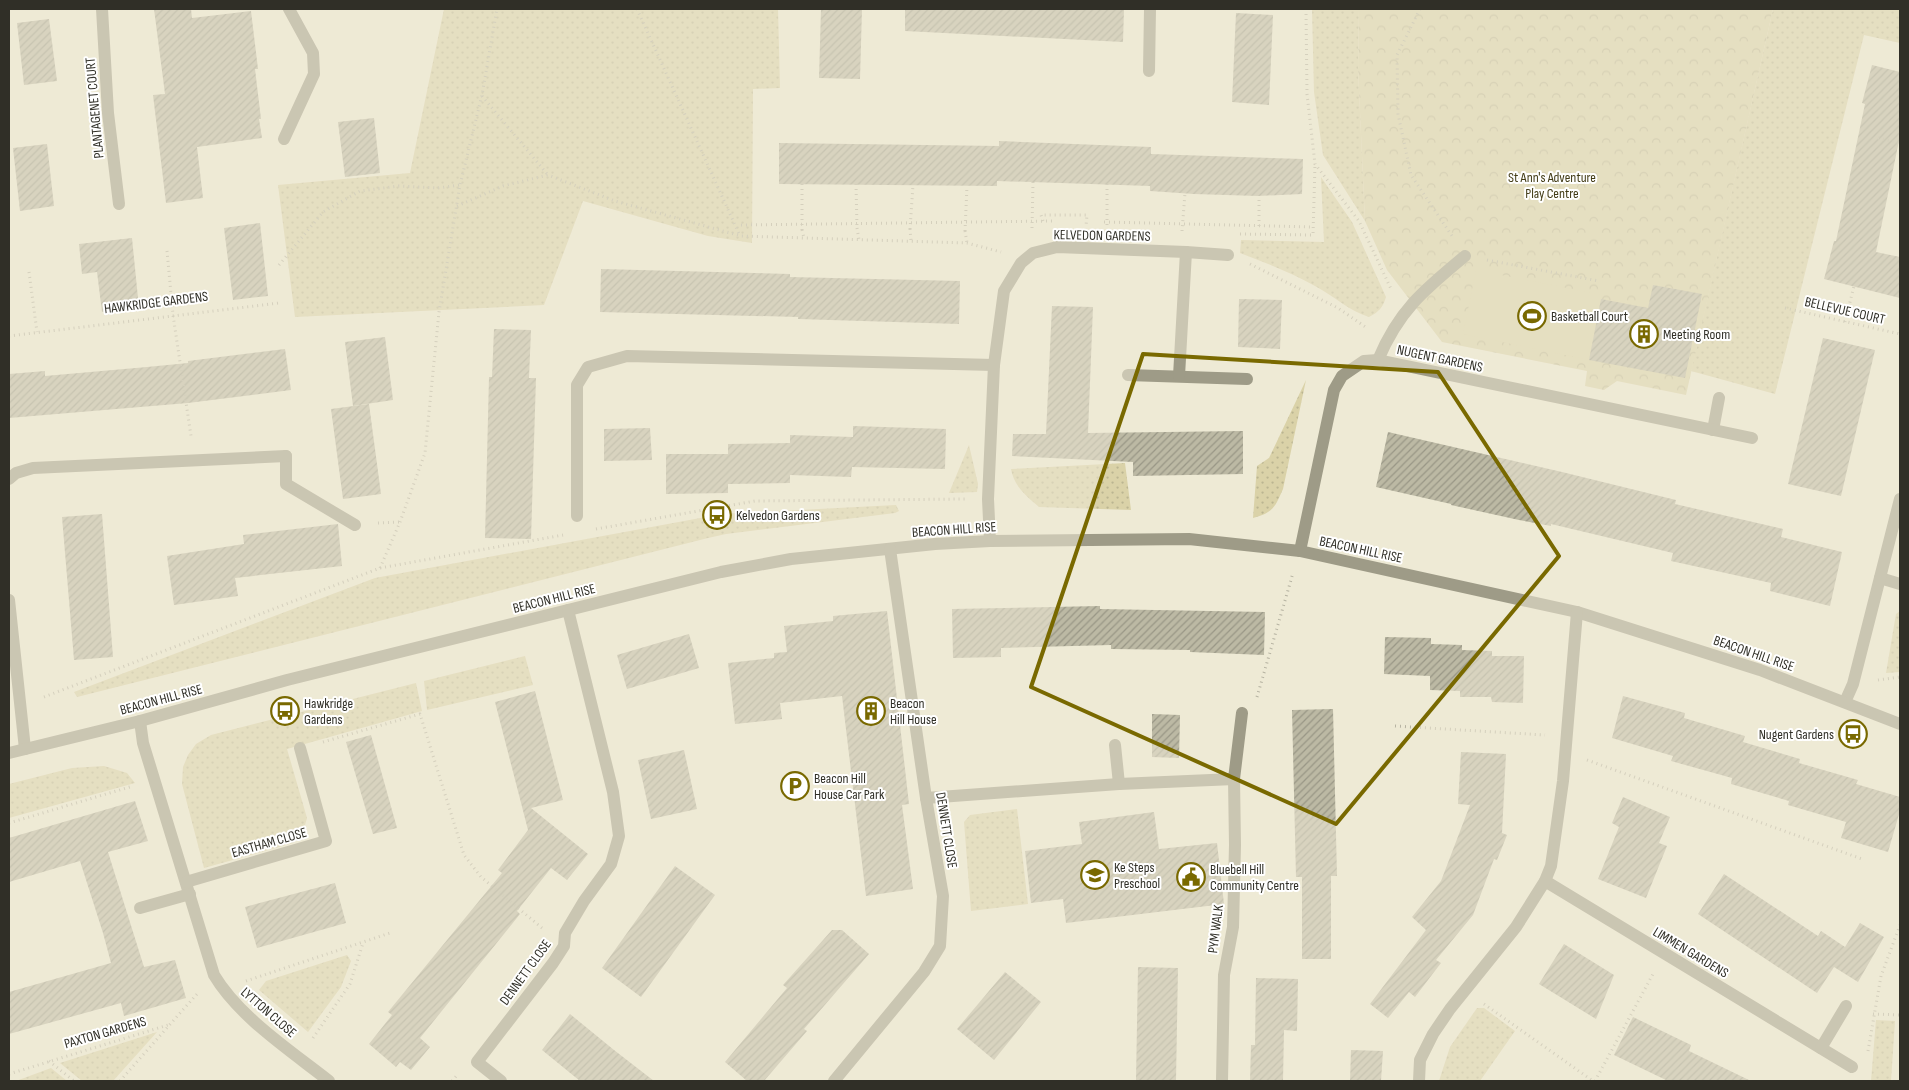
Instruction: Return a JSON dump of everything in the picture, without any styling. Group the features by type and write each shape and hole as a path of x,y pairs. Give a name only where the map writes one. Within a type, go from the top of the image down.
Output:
{"street":[{"name":"PLANTAGENET COURT","path":"102,9 108,112 118,204"},
{"path":"284,140 314,74 313,53 289,9"},
{"path":"1149,71 1150,9"},
{"name":"KELVEDON GARDENS","path":"990,541 988,499 994,365 1004,291 1022,263 1033,253 1057,247 1228,255"},
{"path":"1178,376 1186,252"},
{"path":"1378,360 1386,340 1403,314 1427,288 1465,256"},
{"path":"577,516 577,385 588,367 627,356 994,365"},
{"name":"NUGENT GARDENS","path":"1300,551 1334,390 1342,376 1364,361 1378,360 1752,438"},
{"path":"1128,376 1247,379"},
{"path":"1713,430 1719,398"},
{"path":"9,479 16,473 33,468 286,456 286,484 355,525"},
{"path":"1846,702 1853,684 1900,499"},
{"name":"BEACON HILL RISE","path":"9,753 140,721 287,680 721,572 791,559 990,541 1189,539 1300,551 1577,612 1752,667 1900,724"},
{"name":"DENNETT CLOSE","path":"834,1081 924,972 940,946 943,896 926,798 890,549"},
{"path":"1880,578 1900,584"},
{"path":"9,600 24,749"},
{"name":"DENNETT CLOSE","path":"501,1081 477,1062 564,946 565,933 584,901 611,864 619,836 613,792 568,610"},
{"path":"1419,1081 1420,1060 1433,1034 1516,927 1546,881 1554,849 1568,736 1577,612"},
{"name":"PYM WALK","path":"1222,1081 1224,975 1233,927 1234,779 1242,713"},
{"name":"LYTTON CLOSE","path":"140,721 143,743 214,976 222,988 246,1014 329,1081"},
{"path":"1115,745 1119,784"},
{"name":"EASTHAM CLOSE","path":"188,888 326,841 300,748"},
{"path":"926,798 1119,784 1234,779"},
{"name":"LIMMEN GARDENS","path":"1546,881 1852,1067"},
{"path":"140,908 188,888"},
{"path":"1821,1048 1846,1006"}],"path":[{"path":"380,568 400,522 425,453 440,312 460,185 482,95 497,9"},
{"path":"636,9 741,236"},
{"path":"1263,234 1314,235 1315,164 1307,94 1306,9"},
{"path":"1420,9 1397,54 1398,114 1412,175 1465,256 1599,280"},
{"path":"482,95 548,175 615,201 741,236 967,243 1002,253 1022,263"},
{"path":"1878,138 1900,143"},
{"path":"1315,164 1359,220 1403,314"},
{"path":"457,206 503,186 548,175"},
{"path":"1032,228 1033,182"},
{"path":"802,184 802,230 804,238"},
{"path":"856,184 859,240"},
{"path":"1107,184 1107,228"},
{"path":"279,265 323,212 360,191 399,186 438,188 460,185"},
{"path":"911,241 913,185"},
{"path":"967,186 965,231 967,243"},
{"path":"1182,231 1185,193"},
{"path":"1257,234 1259,226 1259,196"},
{"path":"1043,221 1041,215 1086,215 1086,227"},
{"path":"741,225 1053,222"},
{"path":"1083,222 1093,222"},
{"path":"1103,222 1313,227"},
{"path":"167,251 173,315 191,433 197,460"},
{"path":"1228,255 1268,272 1338,308 1386,340"},
{"path":"29,272 37,332"},
{"path":"1845,322 1854,286"},
{"name":"HAWKRIDGE GARDENS","path":"9,336 278,303"},
{"name":"BELLEVUE COURT","path":"1785,308 1900,334"},
{"path":"592,530 755,501 988,499"},
{"path":"20,706 380,568 572,534"},
{"path":"1256,702 1300,551"},
{"path":"300,748 420,714 464,855 481,877 564,946"},
{"path":"1395,726 1568,736"},
{"path":"1566,751 1862,859"},
{"path":"9,823 155,780"},
{"path":"1867,1056 1881,976 1900,925"},
{"path":"222,988 390,933"},
{"path":"299,1057 350,984 363,942"},
{"path":"1466,990 1594,1081 1664,954"},
{"name":"PAXTON GARDENS","path":"120,1081 168,1025 214,976"},
{"path":"1873,1014 1900,1015"},
{"name":"PAXTON GARDENS","path":"9,1074 49,1060 168,1025"},
{"name":"PAXTON GARDENS","path":"49,1060 74,1081"}],"highlighted area":[{"path":"1143,354 1438,372 1559,556 1336,824 1031,687"}],"green space":[{"path":"444,9 778,9 780,88 753,89 752,243 708,236 583,201 544,305 295,317 278,185 410,173"},
{"path":"1312,9 1359,9 1358,69 1365,221 1323,155 1314,92"},
{"name":"St Ann's Adventure Play Centre","path":"1359,9 1773,9 1686,395 1617,381 1604,390 1585,386 1587,371 1442,342 1387,270 1365,221 1358,69"},
{"path":"1773,9 1900,9 1900,43 1864,35 1775,394 1691,371"},
{"path":"1321,177 1352,222 1386,297 1380,309 1369,317 1355,311 1297,277 1240,253 1241,240 1324,242"},
{"name":"Basketball Court","path":"1476,270 1602,295 1589,360 1463,334"},
{"path":"1306,380 1283,489 1270,511 1253,518 1257,466 1269,458"},
{"path":"969,445 978,484 977,492 949,493"},
{"path":"1125,463 1131,510 1039,507 1018,486 1011,469"},
{"path":"896,505 899,511 895,513 726,534 708,538 77,697 74,692 375,578 722,514"},
{"path":"1900,611 1900,672 1886,673 1896,614"},
{"path":"525,656 533,685 427,710 424,681"},
{"path":"416,683 422,711 287,749 307,818 303,832 293,843 204,868 182,784 183,767 188,755 196,744 211,735"},
{"path":"104,766 127,773 135,783 9,818 9,784 72,768"},
{"path":"1017,809 1028,904 971,911 964,822 970,815"},
{"path":"347,955 351,961 341,987 308,1032 259,990 266,981"},
{"path":"1477,1008 1484,1008 1515,1031 1480,1081 1439,1081 1450,1047"},
{"path":"1876,1020 1895,1021 1891,1081 1871,1081"},
{"path":"157,1032 113,1081 82,1081 60,1063"},
{"path":"51,1068 67,1081 16,1081"}],"building":[{"path":"154,9 191,9 192,18 251,11 258,69 255,69 262,138 197,147 203,198 166,203 153,95 165,94"},
{"path":"821,9 862,9 860,79 819,78"},
{"path":"905,9 1124,9 1123,42 905,31"},
{"path":"1236,13 1273,15 1269,105 1232,102"},
{"path":"49,19 57,81 24,85 17,23"},
{"path":"1872,65 1900,72 1900,136 1876,252 1900,257 1900,298 1824,279 1834,241 1836,241 1865,104 1862,103"},
{"path":"374,118 380,173 345,177 338,122"},
{"path":"999,141 1151,147 1151,154 1303,159 1302,194 1258,196 1194,194 1150,191 1150,186 997,181 997,186 779,184 779,143 999,146"},
{"path":"47,144 54,206 20,211 13,148"},
{"path":"260,223 268,296 233,300 224,228"},
{"path":"132,238 139,308 102,312 97,272 82,274 79,244"},
{"path":"601,269 790,274 790,277 960,281 959,324 798,319 798,317 600,312"},
{"name":"Meeting Room","path":"1653,285 1702,294 1685,378 1589,360 1601,299 1648,308"},
{"path":"1239,299 1282,300 1280,349 1238,347"},
{"path":"1052,306 1093,307 1088,433 1243,431 1243,474 1133,476 1133,462 1012,456 1013,434 1046,434"},
{"path":"494,329 531,330 529,378 536,378 531,539 485,538 489,377 492,377"},
{"path":"385,337 393,400 353,406 345,342"},
{"path":"1823,338 1875,350 1841,496 1788,484"},
{"path":"285,349 291,390 188,403 9,418 9,374 45,371 45,376 147,367"},
{"path":"369,404 381,494 343,499 331,409"},
{"path":"853,426 946,429 945,469 852,467 851,477 790,475 790,483 728,484 728,493 666,494 666,454 728,454 728,444 790,443 790,435 853,437"},
{"path":"650,428 652,460 604,461 604,429"},
{"path":"1388,432 1676,500 1675,504 1783,529 1781,537 1842,552 1830,606 1770,591 1771,583 1671,561 1673,553 1551,524 1551,526 1519,520 1376,487"},
{"path":"102,514 113,657 74,660 62,517"},
{"path":"338,524 342,566 235,578 238,596 174,605 167,556 244,544 243,535"},
{"path":"1100,606 1100,609 1265,612 1264,655 1190,652 1190,650 1111,649 1111,645 1001,648 1001,657 953,658 952,609"},
{"name":"Beacon Hill House","path":"887,611 909,804 902,805 913,889 866,896 842,696 780,703 782,719 735,724 728,663 774,658 774,653 787,652 784,626 833,621 833,616"},
{"path":"689,634 699,668 627,689 617,655"},
{"path":"1385,637 1431,638 1431,644 1462,645 1462,650 1492,651 1492,656 1524,656 1523,703 1492,702 1491,697 1460,697 1460,691 1430,690 1430,676 1384,674"},
{"path":"535,691 563,800 531,808 588,854 567,880 551,868 517,911 520,914 420,1038 430,1047 411,1070 400,1062 396,1067 369,1044 392,1015 388,1012 502,873 498,870 528,830 495,702"},
{"path":"1623,696 1685,713 1684,718 1745,736 1743,742 1800,759 1799,763 1858,780 1856,784 1900,797 1900,811 1888,852 1841,838 1846,822 1788,805 1789,801 1731,784 1732,778 1671,761 1673,756 1612,738"},
{"path":"1333,709 1337,876 1331,876 1331,959 1302,959 1302,877 1296,877 1292,710"},
{"path":"1152,714 1180,715 1179,758 1152,757"},
{"path":"371,735 397,828 373,834 346,742"},
{"path":"684,750 697,809 651,819 638,760"},
{"path":"1461,752 1506,754 1502,833 1507,835 1497,860 1494,859 1473,915 1436,960 1441,963 1415,997 1409,992 1388,1018 1370,1004 1426,930 1412,917 1441,881 1470,805 1458,804"},
{"path":"1623,797 1670,817 1659,843 1667,846 1646,898 1598,879 1619,827 1612,823"},
{"path":"135,801 148,841 108,852 144,967 175,960 186,998 124,1016 121,1003 9,1034 9,992 111,963 80,861 9,882 9,838"},
{"name":"Ke Steps Preschool","path":"1154,812 1159,849 1217,843 1224,904 1066,923 1063,899 1031,903 1025,851 1082,844 1079,822"},
{"path":"675,866 715,895 641,997 602,968"},
{"path":"1724,874 1818,936 1821,931 1845,947 1860,923 1884,937 1858,982 1834,967 1817,993 1698,914"},
{"path":"335,883 346,923 257,948 245,907"},
{"path":"832,930 842,930 869,954 804,1029 807,1031 764,1081 747,1081 725,1062 787,988 783,985"},
{"path":"1564,944 1614,975 1596,1019 1539,984"},
{"path":"1138,967 1178,968 1176,1081 1136,1081"},
{"path":"1005,972 1041,1002 994,1060 957,1029"},
{"path":"1256,978 1298,979 1297,1031 1284,1030 1283,1081 1250,1081 1251,1045 1255,1045"},
{"path":"570,1014 654,1081 580,1081 542,1050"},
{"path":"1633,1017 1691,1045 1689,1051 1751,1081 1668,1081 1614,1055"},
{"path":"1351,1050 1383,1051 1381,1081 1350,1081"}],"place":[{"name":"Basketball Court","path":"1532,316"},
{"name":"Meeting Room","path":"1644,334"},
{"name":"Kelvedon Gardens","path":"717,515"},
{"name":"Hawkridge Gardens","path":"285,711"},
{"name":"Beacon Hill House","path":"871,711"},
{"name":"Nugent Gardens","path":"1853,734"},
{"name":"Beacon Hill House Car Park","path":"795,786"},
{"name":"Ke Steps Preschool","path":"1095,875"},
{"name":"Bluebell Hill Community Centre","path":"1191,877"}]}
